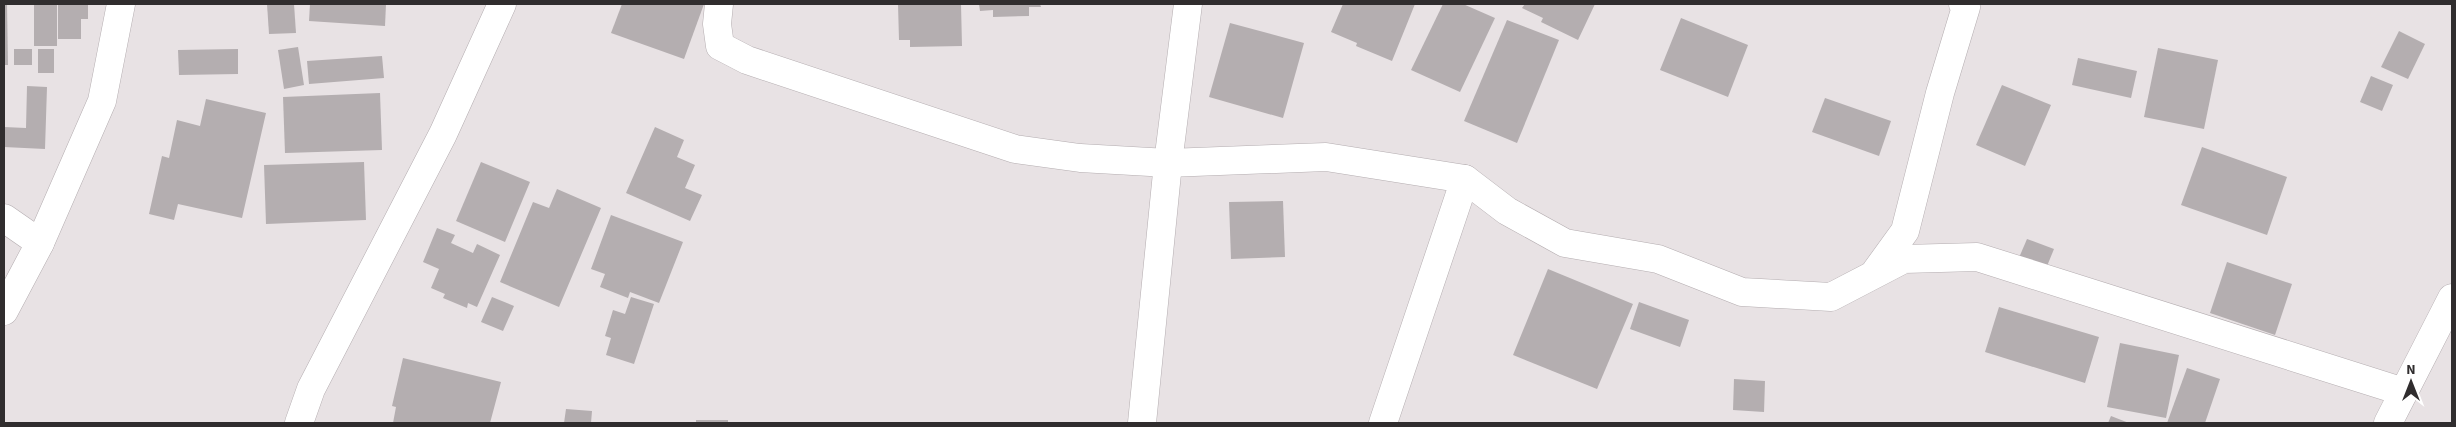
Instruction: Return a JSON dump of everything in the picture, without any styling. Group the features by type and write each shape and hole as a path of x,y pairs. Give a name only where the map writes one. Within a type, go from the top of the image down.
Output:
{"street":[{"path":"4,311 40,243 102,101 121,4"},
{"path":"299,423 311,389 443,134 502,4"},
{"path":"719,4 717,24 720,46 747,60 1015,149 1080,158 1168,163 1326,157 1465,179 1507,211 1565,243 1658,259 1742,292 1831,297 1904,259 1977,257 2404,392"},
{"path":"1142,423 1168,163 1188,4"},
{"path":"1873,275 1905,231 1940,93 1965,5"},
{"path":"1383,423 1465,179"},
{"path":"4,218 40,243"},
{"path":"4,231 40,243"},
{"path":"2388,423 2452,298"}],"building":[{"path":"4,4 7,4 8,65 4,65"},
{"path":"34,4 57,4 57,46 34,46"},
{"path":"58,4 88,4 88,19 81,19 81,39 58,39"},
{"path":"267,4 294,4 296,33 269,34"},
{"path":"310,4 386,4 385,26 309,21"},
{"path":"622,4 704,4 684,59 611,33"},
{"path":"898,4 961,4 962,46 910,47 910,40 899,40"},
{"path":"979,4 1040,4 1041,7 1029,7 1029,16 993,17 993,10 980,11"},
{"path":"1343,4 1415,4 1392,61 1356,46 1357,43 1331,32"},
{"path":"1443,4 1463,4 1495,18 1460,92 1411,70"},
{"path":"1525,4 1595,4 1578,40 1541,22 1543,18 1522,8"},
{"path":"1681,18 1748,45 1728,97 1660,70"},
{"path":"1507,20 1559,40 1517,143 1464,121"},
{"path":"1230,23 1304,43 1283,118 1209,97"},
{"path":"2399,31 2425,44 2408,79 2381,67"},
{"path":"298,47 304,85 284,89 278,50"},
{"path":"2158,48 2218,60 2204,129 2144,117"},
{"path":"14,49 32,49 32,65 14,65"},
{"path":"38,49 54,49 54,73 38,73"},
{"path":"238,49 238,74 179,75 178,50"},
{"path":"382,56 384,78 309,84 307,61"},
{"path":"2078,58 2137,71 2131,98 2072,85"},
{"path":"2371,76 2393,85 2382,111 2360,102"},
{"path":"2002,85 2051,105 2025,166 1976,145"},
{"path":"27,86 47,87 45,149 4,147 4,127 26,128"},
{"path":"380,93 382,150 285,153 283,97"},
{"path":"1825,98 1891,121 1879,156 1812,132"},
{"path":"206,99 266,113 242,218 178,204 174,220 149,214 162,156 169,158 177,120 200,126"},
{"path":"655,127 684,140 677,157 695,165 685,188 702,195 690,221 626,193"},
{"path":"2202,147 2287,177 2267,235 2181,205"},
{"path":"364,162 366,220 266,224 264,165"},
{"path":"481,162 530,182 505,242 456,221"},
{"path":"557,189 601,208 559,307 500,282 533,202 549,208"},
{"path":"1283,201 1285,257 1231,259 1229,202"},
{"path":"611,215 683,242 659,303 630,292 628,298 600,287 605,274 591,269"},
{"path":"437,228 455,235 451,243 473,253 477,244 500,255 477,307 468,303 467,308 443,298 445,294 431,288 439,269 423,262"},
{"path":"2027,239 2054,249 2045,271 2018,260"},
{"path":"2227,262 2292,284 2275,335 2210,313"},
{"path":"1548,269 1633,304 1597,389 1513,355"},
{"path":"492,297 514,306 503,331 481,322"},
{"path":"631,297 654,304 634,364 606,355 611,338 605,336 613,310 625,314"},
{"path":"1639,302 1689,320 1680,347 1630,329"},
{"path":"1999,307 2099,337 2085,383 1985,352"},
{"path":"2120,343 2179,355 2166,418 2107,407"},
{"path":"403,358 501,382 490,423 393,423 396,407 392,406"},
{"path":"2187,368 2220,379 2205,423 2167,423"},
{"path":"1734,379 1765,381 1764,412 1733,410"},
{"path":"566,409 592,411 591,423 564,423"},
{"path":"2111,416 2129,423 2108,423"},
{"path":"696,420 728,420 728,423 696,423"}]}
